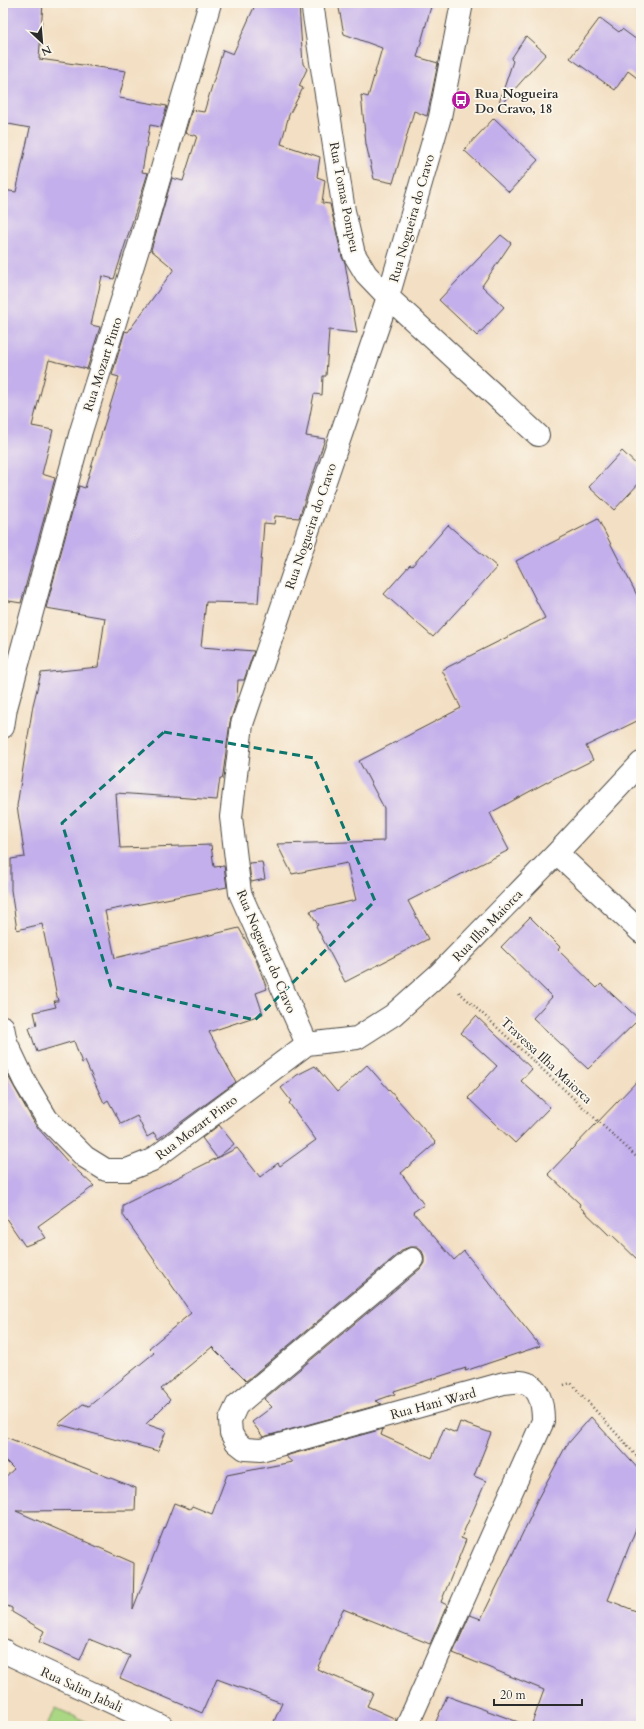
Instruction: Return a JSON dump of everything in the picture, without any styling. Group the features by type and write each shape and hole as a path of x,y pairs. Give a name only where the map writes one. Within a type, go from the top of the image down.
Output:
{"street":[{"name":"Rua Tomas Pompeu","path":"312,3 344,211 354,254 366,274 388,297 538,435"},
{"name":"Rua Mozart Pinto","path":"3,727 6,708 81,431 148,217 205,6"},
{"name":"Rua Nogueira do Cravo","path":"307,1044 240,893 231,817 242,724 388,297 440,117 464,6"},
{"name":"Rua Ilha Maiorca","path":"307,1044 357,1038 393,1015 440,974 557,853 641,763"},
{"path":"557,853 641,932"},
{"name":"Rua Mozart Pinto","path":"3,1027 6,1042 25,1082 47,1119 85,1157 106,1170 127,1170 152,1160 307,1044"},
{"name":"Rua Hani Ward","path":"412,1259 237,1406 230,1420 231,1433 236,1442 245,1449 261,1450 504,1383 521,1381 532,1386 539,1394"},
{"path":"407,1726 542,1420 543,1406 539,1394"},
{"name":"Rua Salim Jabali","path":"3,1650 162,1726"}],"path":[{"name":"Travessa Ilha Maiorca","path":"440,974 641,1161"},
{"path":"539,1394 571,1383 641,1461"}],"highlighted area":[{"path":"164,732 314,758 375,901 255,1020 111,986 62,823"}],"green space":[{"path":"56,1708 96,1726 46,1726"}],"building":[{"path":"3,3 43,3 39,59 126,71 119,98 167,106 161,127 150,125 142,172 148,173 114,279 102,276 91,325 100,327 87,369 49,360 32,426 53,430 42,474 55,478 21,603 3,600 3,190 16,192 30,128 3,123"},
{"path":"256,3 285,3 299,5 303,64 307,69 299,86 303,88 289,115 281,144 320,157 317,177 325,180 322,203 330,204 342,257 345,263 357,333 329,330 326,376 323,376 322,395 314,394 306,436 325,439 299,518 275,516 274,524 264,523 258,603 206,602 201,647 254,651 244,680 238,680 237,699 230,722 223,774 222,779 220,778 217,800 116,793 120,848 211,845 214,867 224,866 227,887 105,911 115,958 239,928 255,957 267,989 256,993 263,1014 209,1032 236,1082 158,1139 154,1133 147,1137 137,1116 121,1124 108,1100 104,1103 85,1061 82,1063 74,1041 37,1052 29,1028 37,1025 34,1012 56,1007 54,1001 58,1001 42,924 17,930 11,890 11,859 25,857 17,806 33,705 41,673 98,667 105,618 46,608 79,486 85,488 119,377 112,375 125,331 128,332 174,269 151,250 172,178 183,181 197,136 185,133 192,110 204,112 223,50 233,54"},
{"path":"338,3 432,3 417,57 438,63 429,107 427,116 414,111 393,183 374,179 366,144 361,95 368,97 382,48 344,34"},
{"path":"600,18 619,32 622,29 641,43 641,81 628,71 615,90 570,58"},
{"path":"526,36 546,54 497,109 513,61 511,59"},
{"path":"494,118 538,160 509,192 464,150"},
{"path":"501,235 511,243 482,286 504,307 477,336 439,300"},
{"path":"622,451 641,469 641,481 614,510 589,487"},
{"path":"598,519 641,603 641,719 586,746 593,760 561,776 560,775 490,813 509,850 408,901 428,939 345,982 316,926 318,925 310,911 356,900 347,863 292,874 277,844 384,841 384,808 359,761 461,708 442,670 545,618 516,561"},
{"path":"448,525 497,567 433,637 384,594 410,565 412,566"},
{"path":"262,862 265,879 251,882 249,863"},
{"path":"530,917 560,947 558,950 597,988 601,984 639,1019 588,1069 533,1018 552,997 501,947"},
{"path":"476,1016 532,1069 521,1081 550,1107 515,1143 468,1098 497,1066 461,1033"},
{"path":"367,1065 436,1143 401,1173 424,1205 413,1212 454,1260 464,1251 540,1346 465,1371 466,1368 394,1391 395,1394 375,1401 382,1404 263,1437 252,1422 272,1407 264,1399 420,1269 424,1263 422,1251 417,1247 410,1247 404,1249 246,1381 212,1347 161,1389 170,1400 146,1424 166,1431 158,1451 58,1424 83,1404 89,1406 154,1353 149,1348 191,1313 123,1215 123,1205 237,1148 260,1177 278,1163 280,1166 316,1140 289,1103 291,1101 281,1088 297,1075 315,1066 337,1092"},
{"path":"3,1067 36,1126 68,1162 94,1186 38,1226 46,1238 25,1246 3,1214"},
{"path":"641,1077 641,1263 611,1234 610,1236 579,1206 580,1204 548,1174"},
{"path":"219,1125 234,1144 217,1158 202,1138"},
{"path":"591,1417 641,1472 641,1516 608,1600 641,1613 641,1726 531,1726 544,1690 453,1653 470,1615 481,1619 532,1514 531,1513 537,1500 566,1446"},
{"path":"460,1422 491,1433 474,1476 486,1481 461,1538 466,1540 441,1602 447,1605 430,1644 343,1609 317,1669 373,1693 367,1706 396,1719 395,1726 272,1726 282,1703 217,1679 202,1713 120,1678 130,1656 89,1639 80,1660 39,1642 44,1631 12,1612 12,1608 3,1604 3,1479 14,1469 3,1458 3,1436 136,1488 135,1510 16,1511 134,1563 133,1609 174,1503 190,1509 192,1506 212,1514 227,1475 292,1462 285,1456 383,1429 381,1435 432,1458 444,1428 456,1433"},
{"path":"447,1696 521,1723 520,1726 434,1726"}],"place":[{"name":"Rua Nogueira Do Cravo, 18","path":"461,100"}]}
